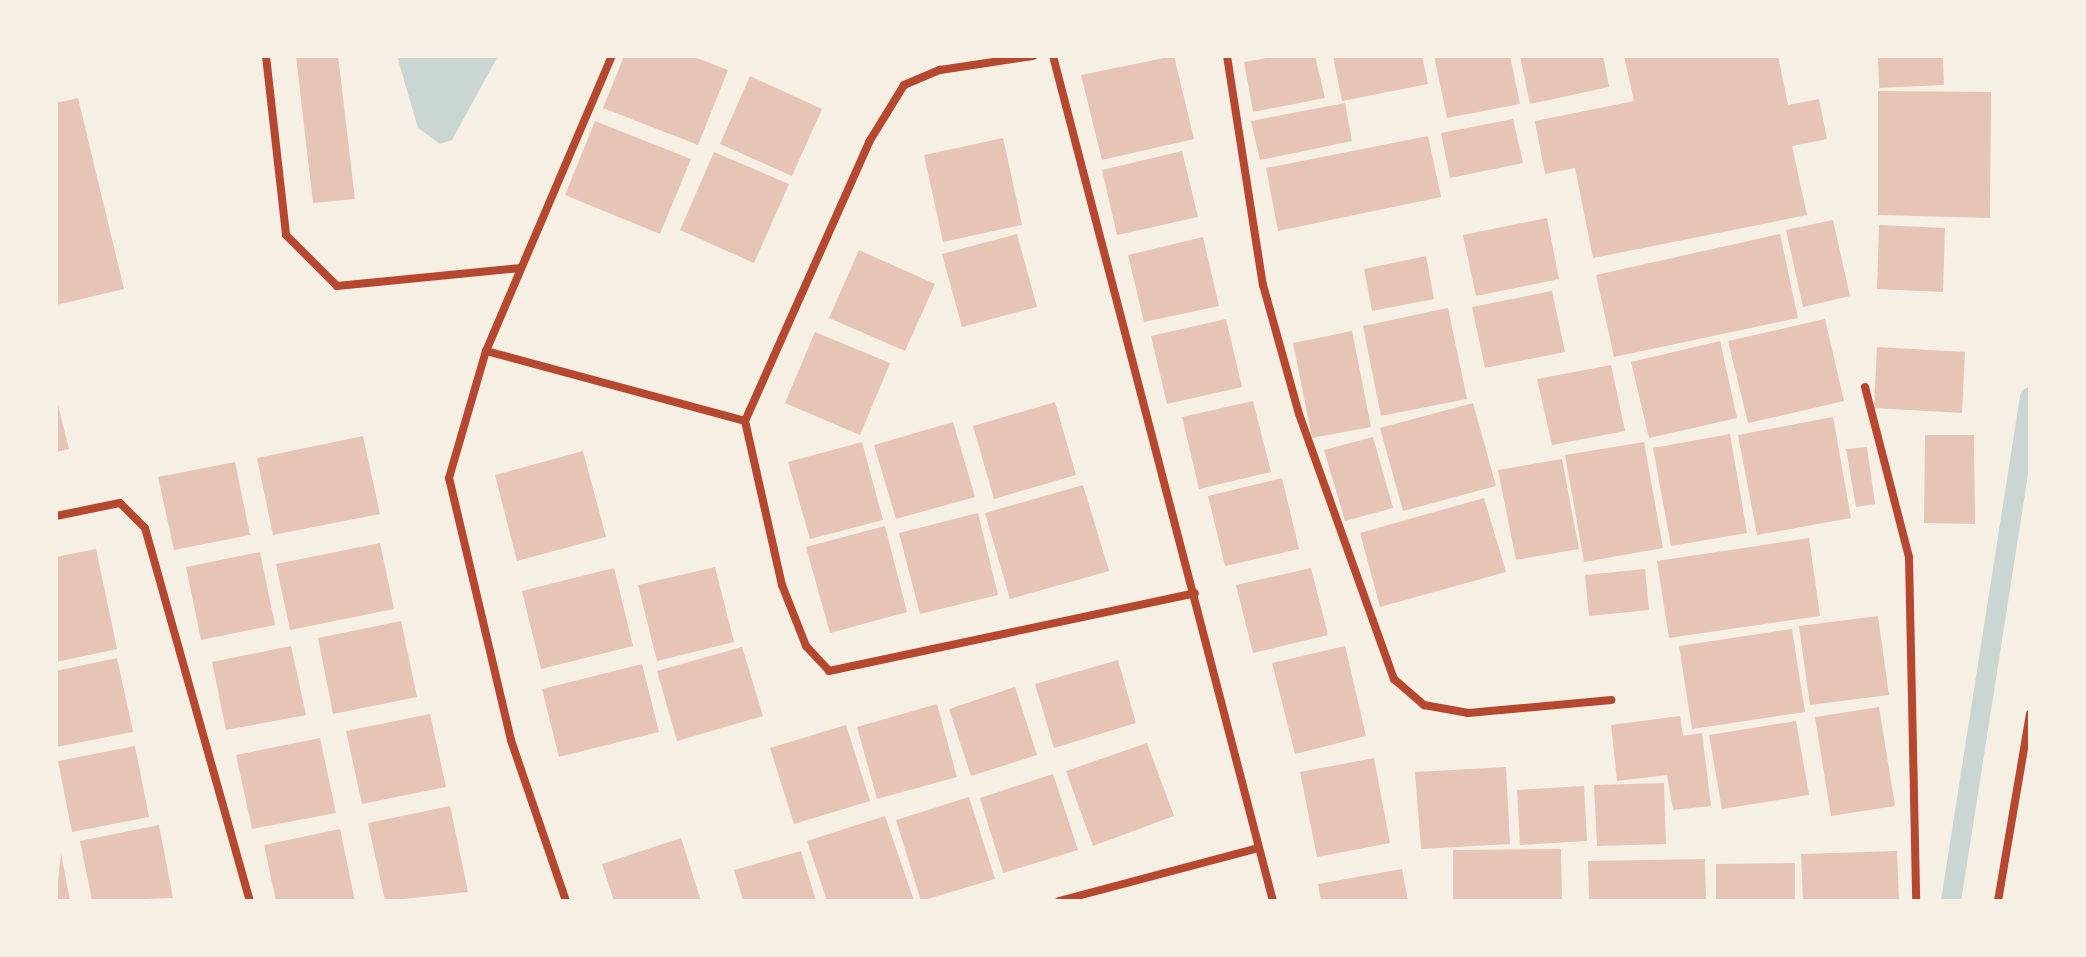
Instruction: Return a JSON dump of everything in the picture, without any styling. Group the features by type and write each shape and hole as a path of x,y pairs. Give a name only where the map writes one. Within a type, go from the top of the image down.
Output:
{"street":[{"path":"266,56 286,235 337,286 521,268"},
{"path":"566,901 511,740 449,478 486,351 612,56"},
{"path":"1033,56 940,70 904,85 869,142 745,421 782,585 806,646 829,671 1195,593"},
{"path":"1053,56 1273,901"},
{"path":"1227,56 1263,285 1299,414 1394,679 1424,705 1468,713 1611,700"},
{"path":"486,351 745,421"},
{"path":"1865,387 1909,557 1916,901"},
{"path":"56,516 120,503 145,528 250,901"},
{"path":"1998,901 2030,714"},
{"path":"1059,901 1258,848"}],"shaded area":[{"path":"397,56 498,56 452,140 440,144 418,128"}],"building":[{"path":"296,56 338,56 355,199 313,203"},
{"path":"624,56 692,56 728,70 698,145 603,108"},
{"path":"1174,56 1194,139 1102,160 1081,75"},
{"path":"1277,56 1315,56 1325,98 1253,112 1244,62"},
{"path":"1333,56 1422,56 1428,84 1342,101"},
{"path":"1434,56 1510,56 1520,104 1447,118"},
{"path":"1520,56 1603,56 1609,87 1530,104"},
{"path":"1624,56 1778,56 1788,105 1819,99 1827,139 1792,146 1807,215 1593,258 1575,168 1545,174 1535,121 1634,101"},
{"path":"1878,56 1943,56 1944,85 1879,88"},
{"path":"750,76 822,109 792,176 720,144"},
{"path":"1878,91 1991,92 1990,218 1878,215"},
{"path":"78,98 124,289 56,305 56,103"},
{"path":"1345,103 1352,141 1260,160 1251,121"},
{"path":"1513,119 1523,163 1450,178 1441,133"},
{"path":"595,121 691,159 660,234 565,195"},
{"path":"1428,136 1441,197 1278,231 1266,168"},
{"path":"1003,138 1022,225 943,242 924,155"},
{"path":"1182,151 1198,217 1117,235 1102,170"},
{"path":"714,152 789,184 754,263 680,230"},
{"path":"1547,218 1559,279 1476,296 1463,235"},
{"path":"1833,220 1850,296 1803,307 1786,230"},
{"path":"1879,225 1945,228 1943,292 1877,289"},
{"path":"1017,234 1037,307 962,327 942,254"},
{"path":"1780,234 1798,318 1614,357 1596,275"},
{"path":"1203,237 1219,306 1144,322 1128,255"},
{"path":"859,250 935,284 905,351 829,318"},
{"path":"1426,256 1434,299 1372,311 1364,269"},
{"path":"1552,291 1565,352 1485,368 1472,307"},
{"path":"1448,308 1467,399 1381,416 1363,326"},
{"path":"1226,319 1242,387 1167,404 1151,336"},
{"path":"1825,319 1844,401 1748,423 1728,341"},
{"path":"1352,331 1371,427 1312,438 1293,343"},
{"path":"815,332 890,363 860,435 785,403"},
{"path":"1720,341 1737,418 1649,438 1631,362"},
{"path":"1877,347 1965,352 1962,413 1874,408"},
{"path":"1611,365 1625,431 1552,445 1537,379"},
{"path":"1253,401 1271,472 1199,489 1182,417"},
{"path":"56,402 69,449 56,452"},
{"path":"1055,402 1076,475 994,499 973,426"},
{"path":"1473,403 1496,486 1403,511 1380,428"},
{"path":"1833,417 1851,518 1757,535 1738,435"},
{"path":"953,422 975,497 896,519 874,445"},
{"path":"1730,434 1747,533 1671,546 1653,448"},
{"path":"1925,435 1974,435 1975,524 1924,523"},
{"path":"363,436 380,514 273,535 257,458"},
{"path":"1373,437 1393,508 1345,521 1324,450"},
{"path":"862,442 883,520 810,539 788,462"},
{"path":"1644,442 1663,548 1584,562 1565,455"},
{"path":"1867,447 1875,504 1856,507 1846,449"},
{"path":"583,451 606,537 517,561 495,475"},
{"path":"1562,459 1579,549 1516,560 1498,470"},
{"path":"235,462 250,535 174,550 158,477"},
{"path":"1282,478 1299,549 1225,566 1208,496"},
{"path":"1083,485 1109,571 1010,599 985,513"},
{"path":"1484,498 1506,572 1380,607 1360,533"},
{"path":"978,513 998,595 920,614 899,533"},
{"path":"885,526 907,612 830,633 806,547"},
{"path":"1809,538 1820,616 1669,638 1657,561"},
{"path":"380,543 394,609 290,630 276,564"},
{"path":"96,549 117,649 56,662 56,557"},
{"path":"260,552 275,625 201,640 186,567"},
{"path":"715,567 734,642 657,661 638,585"},
{"path":"614,568 633,646 541,669 522,591"},
{"path":"1311,568 1328,635 1253,653 1236,585"},
{"path":"1645,569 1649,610 1589,616 1585,575"},
{"path":"1878,616 1889,695 1810,705 1799,626"},
{"path":"401,621 417,697 333,714 318,638"},
{"path":"1792,629 1805,712 1692,729 1679,646"},
{"path":"291,646 306,715 226,730 212,662"},
{"path":"1345,646 1366,736 1295,754 1272,663"},
{"path":"742,647 763,716 677,741 657,671"},
{"path":"117,658 133,732 56,747 56,671"},
{"path":"1118,660 1136,723 1054,748 1035,684"},
{"path":"642,664 659,732 559,757 542,689"},
{"path":"1015,687 1037,755 971,776 949,709"},
{"path":"937,704 957,777 877,799 857,727"},
{"path":"1879,707 1895,806 1831,816 1815,717"},
{"path":"430,714 446,787 362,804 346,731"},
{"path":"1680,716 1683,736 1702,733 1711,806 1673,810 1667,775 1617,781 1611,725"},
{"path":"1796,721 1809,795 1722,809 1709,735"},
{"path":"846,725 870,801 794,824 770,748"},
{"path":"320,738 336,813 252,829 236,755"},
{"path":"1147,743 1174,816 1093,846 1066,771"},
{"path":"135,746 149,817 72,832 58,761"},
{"path":"1374,758 1390,843 1317,857 1300,772"},
{"path":"1506,767 1510,844 1421,849 1415,772"},
{"path":"1053,774 1078,850 1003,873 980,798"},
{"path":"1664,783 1666,844 1597,846 1594,785"},
{"path":"1584,786 1587,841 1520,845 1517,790"},
{"path":"969,797 995,879 921,901 896,820"},
{"path":"450,806 468,892 385,901 368,823"},
{"path":"885,816 914,901 827,901 807,841"},
{"path":"159,825 173,898 92,901 80,841"},
{"path":"340,829 355,901 276,901 264,845"},
{"path":"681,838 701,901 614,901 602,864"},
{"path":"1561,849 1562,901 1453,901 1453,850"},
{"path":"801,851 816,901 743,901 734,870"},
{"path":"1897,851 1899,901 1803,901 1801,854"},
{"path":"61,854 70,901 56,901"},
{"path":"1705,859 1706,901 1589,901 1588,861"},
{"path":"1795,863 1795,901 1716,901 1716,864"},
{"path":"1402,869 1408,901 1321,901 1318,884"}],"waterway":[{"path":"1951,901 2030,397"}]}
